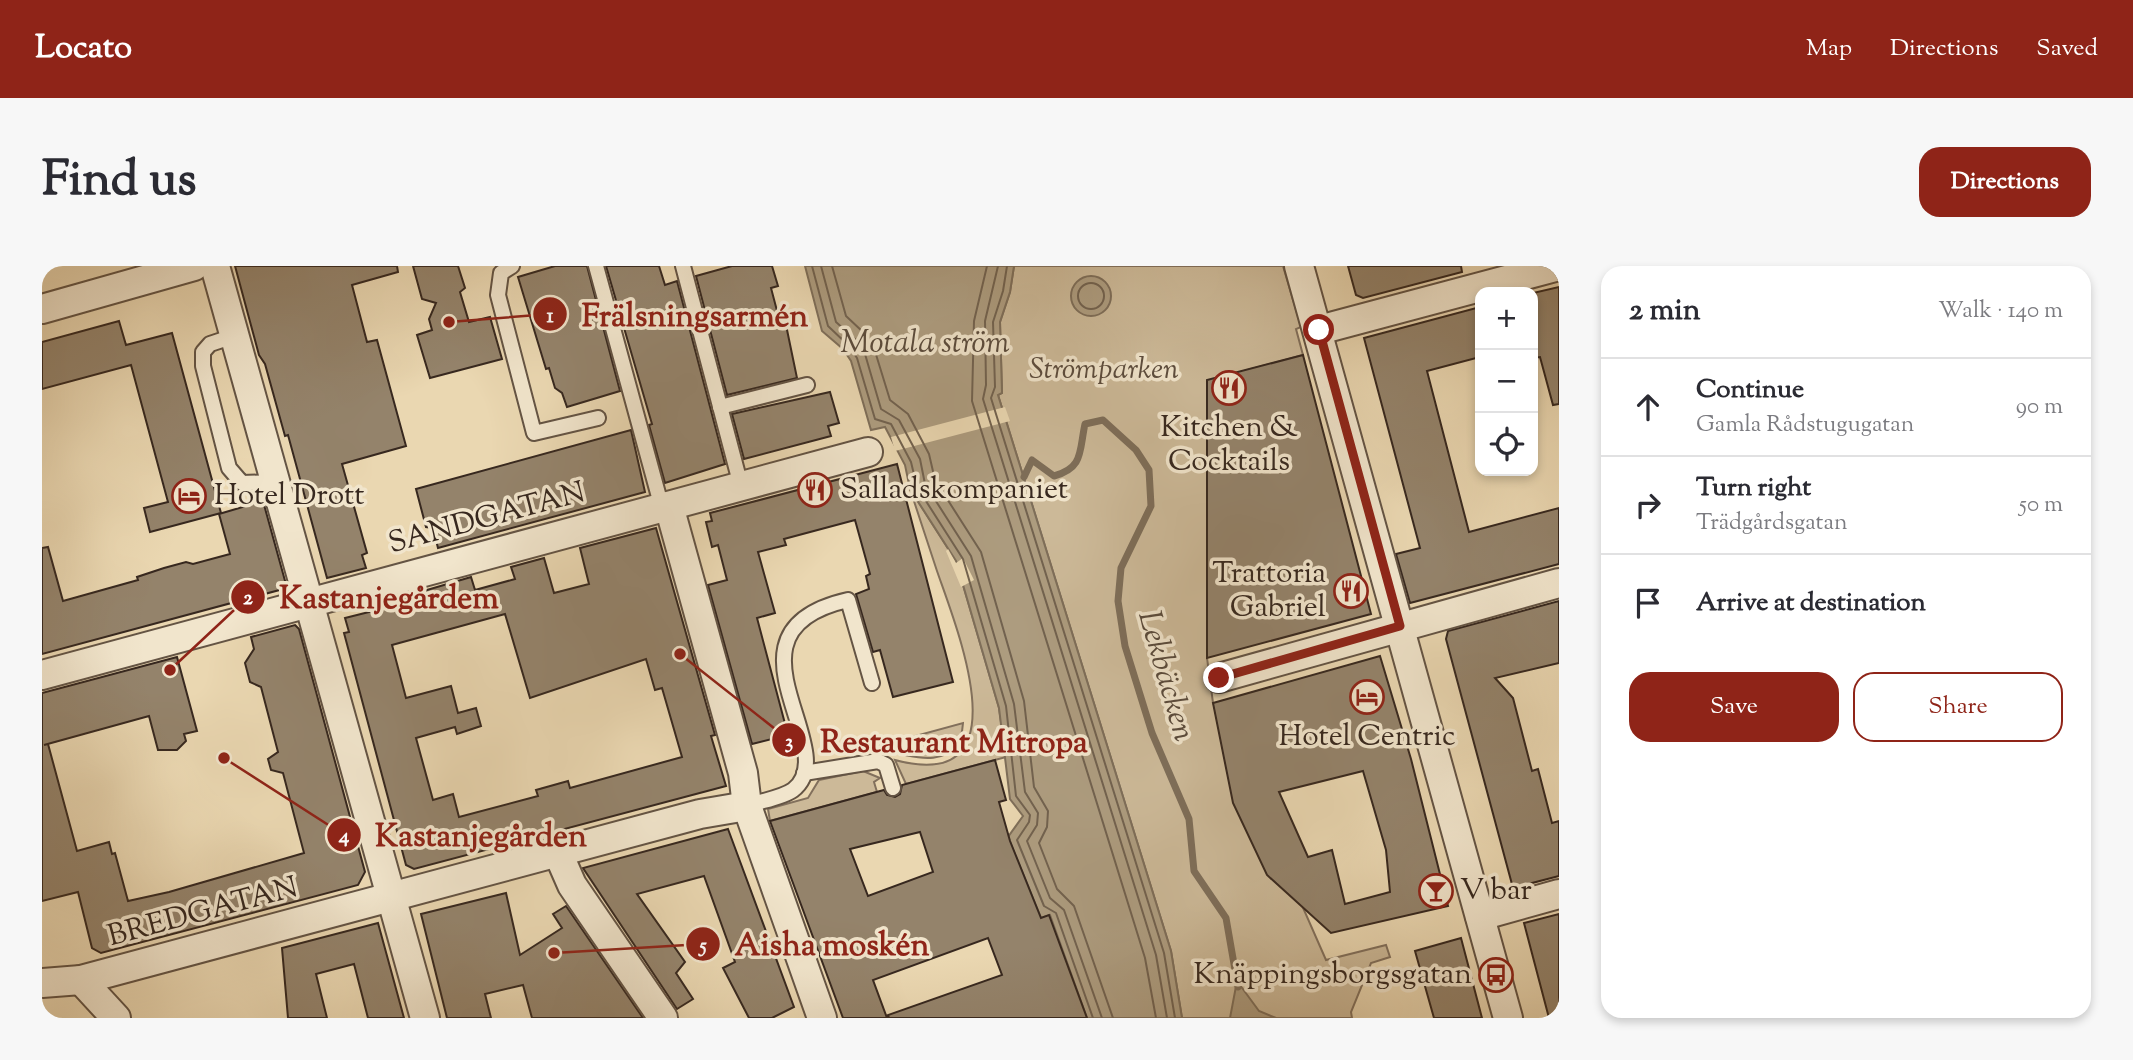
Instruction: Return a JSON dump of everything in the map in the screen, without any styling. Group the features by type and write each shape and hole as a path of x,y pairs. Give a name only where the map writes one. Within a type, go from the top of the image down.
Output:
{"street":[{"path":"42,309 194,266"},
{"path":"215,266 237,335 425,1018"},
{"path":"1299,266 1319,330 1508,1018"},
{"path":"1319,330 1559,266"},
{"name":"SANDGATAN","path":"42,675 868,452"},
{"path":"666,507 743,773 747,806 785,887 822,1018"},
{"path":"1219,678 1559,583"},
{"name":"BREDGATAN","path":"42,983 81,979 700,814 747,806"},
{"path":"558,853 572,885 663,1018"},
{"path":"1480,916 1553,895"},
{"path":"81,979 116,1018"}],"lane":[{"path":"512,266 501,273 498,295 534,433 598,418"},
{"path":"596,266 666,507"},
{"path":"683,266 741,486"},
{"path":"237,335 210,344 203,352 203,366 229,468 242,482 277,482"},
{"path":"720,407 807,385"},
{"path":"747,806 793,790 804,773 805,754 785,675 785,644 798,625 821,606 848,600 872,683"},
{"path":"804,773 877,761 886,765 893,788"}],"green space":[{"name":"Strömparken","path":"1014,266 1283,266 1301,327 1296,329 1303,355 1207,381 1207,658 1213,703 1326,960 1386,945 1390,957 1371,963 1351,1012 1352,1018 1182,1018 1171,951 998,395 1002,393 1000,322 1010,292"},
{"path":"910,489 956,561 999,708 1006,757 906,784 895,760 935,764 959,753 971,731 972,700 967,666 957,630"},
{"path":"963,723 960,739 952,750 942,756 916,757 875,747"},
{"path":"863,771 880,778 874,782 877,792 770,821 768,809 808,798 819,780"}],"water":[{"name":"Motala ström","path":"805,266 1014,266 1010,292 1000,322 1002,393 998,395 1171,951 1182,1018 1087,1018 1050,915 1041,918 1008,837 1023,816 1010,799 999,708 956,561 910,489 905,465 885,427 871,430 851,361 843,349 822,331"},
{"path":"1091,276 1105,282 1111,296 1105,310 1091,316 1077,310 1071,296 1077,282"},
{"path":"1237,981 1259,1011 1276,1018 1230,1018"}],"pier":[{"path":"1005,407 1010,421 895,451 891,437"},
{"path":"948,549 956,563 963,558 974,580 961,587 946,551"}],"building":[{"path":"235,266 397,266 398,272 352,285 367,342 377,340 406,446 342,464 367,553 362,555 366,568 327,578 288,435 285,436 265,364 259,355"},
{"path":"413,266 458,266 465,288 460,292 469,322 490,317 502,359 430,378 417,335 432,330 429,319 436,303 422,299"},
{"path":"555,266 587,266 620,391 567,407 562,393 555,388 549,368 546,369 518,277"},
{"path":"606,266 659,266 665,285 677,281 725,464 665,483 649,425 652,424"},
{"path":"732,266 772,266 778,286 771,288 781,326 786,325 797,378 727,395 696,276"},
{"path":"1348,266 1461,266 1462,272 1363,298 1356,295"},
{"path":"1559,287 1559,404 1553,405 1538,357 1538,292"},
{"path":"1475,308 1475,358 1427,371 1469,532 1559,508 1559,564 1410,603 1396,554 1420,548 1364,338"},
{"path":"119,321 126,345 172,333 221,513 150,532 144,508 168,502 131,365 42,389 42,342"},
{"path":"1303,355 1371,614 1207,658 1207,380"},
{"path":"830,392 839,423 828,426 831,436 744,459 732,414"},
{"path":"631,430 645,492 438,548 433,528 426,527 416,489"},
{"path":"897,464 953,682 893,697 880,650 873,652 856,594 869,589 866,576 870,574 855,520 784,539 786,545 758,552 775,613 757,618 788,735 752,744 708,585 727,580 718,545 712,547 706,522 712,521 710,513"},
{"path":"263,501 287,588 42,654 42,548 48,547 63,601 138,580 137,577 164,568 186,562 193,564 230,554 219,514"},
{"path":"656,528 715,735 711,736 726,786 414,869 406,865 344,633 349,632 345,618 377,610 376,605 471,577 475,590 515,579 511,567 544,558 554,593 589,584 580,548","holes":["505,614 530,698 646,659 655,690 662,688 682,757 570,788 568,781 536,790 538,796 459,817 453,794 433,800 416,738 455,727 457,734 481,726 476,708 458,713 451,686 406,698 392,645"]},
{"path":"1559,601 1559,663 1495,678 1513,698 1532,771 1538,769 1552,823 1559,821 1559,876 1513,888 1446,639 1448,631"},
{"path":"295,625 299,629 365,872 358,885 101,953 92,948 78,892 42,901 42,693 177,657 197,731 184,734 186,741 177,750 158,750 149,716 44,745 48,744 77,851 109,842 112,854 115,853 128,901 169,892 304,853 283,773 271,770 268,759 278,752 261,687 250,682 245,663 254,649 251,637"},
{"path":"1380,656 1411,759 1448,906 1331,933 1267,875 1233,803 1213,703","holes":["1363,771 1386,850 1390,892 1345,904 1332,850 1308,857 1279,792"]},
{"path":"995,760 1006,800 999,802 1010,841 1041,918 1049,915 1087,1018 889,1018 888,1015 1002,975 988,938 873,980 887,1018 843,1018 770,821 884,790 887,795 895,797 900,794 902,785","holes":["920,832 933,872 868,896 850,849"]},
{"path":"728,829 794,1007 772,1018 749,1018 723,968 735,962 704,876 637,894 685,962 676,973 693,999 677,1009 583,868"},
{"path":"506,893 520,955 562,928 553,914 566,906 643,1018 532,1018 523,985 485,994 491,1018 447,1018 421,914"},
{"path":"1559,914 1559,1018 1549,1018 1524,923"},
{"path":"378,923 404,1018 368,1018 354,964 316,974 327,1018 288,1018 282,948"},
{"path":"1461,938 1482,1018 1434,1018 1415,951"}],"waterway":[{"name":"Lekbäcken","path":"1024,477 1032,460 1054,476 1071,468 1078,457 1085,424 1103,420 1136,450 1149,470 1151,506 1121,568 1118,601 1125,646 1152,733 1189,819 1194,871 1226,918 1238,987"}],"place":[{"name":"Frälsningsarmén","path":"449,322"},
{"name":"Kitchen & Cocktails","path":"1229,388"},
{"name":"Salladskompaniet","path":"815,490"},
{"name":"Hotel Drott","path":"189,496"},
{"name":"Trattoria Gabriel","path":"1351,591"},
{"name":"Restaurant Mitropa","path":"680,654"},
{"name":"Kastanjegårdem","path":"170,670"},
{"name":"Hotel Centric","path":"1367,697"},
{"name":"Kastanjegården","path":"224,758"},
{"name":"V bar","path":"1436,891"},
{"name":"Aisha moskén","path":"554,953"},
{"name":"Knäppingsborgsgatan","path":"1496,975"}],"route":[{"path":"1219,678 1400,626 1319,330"}]}
